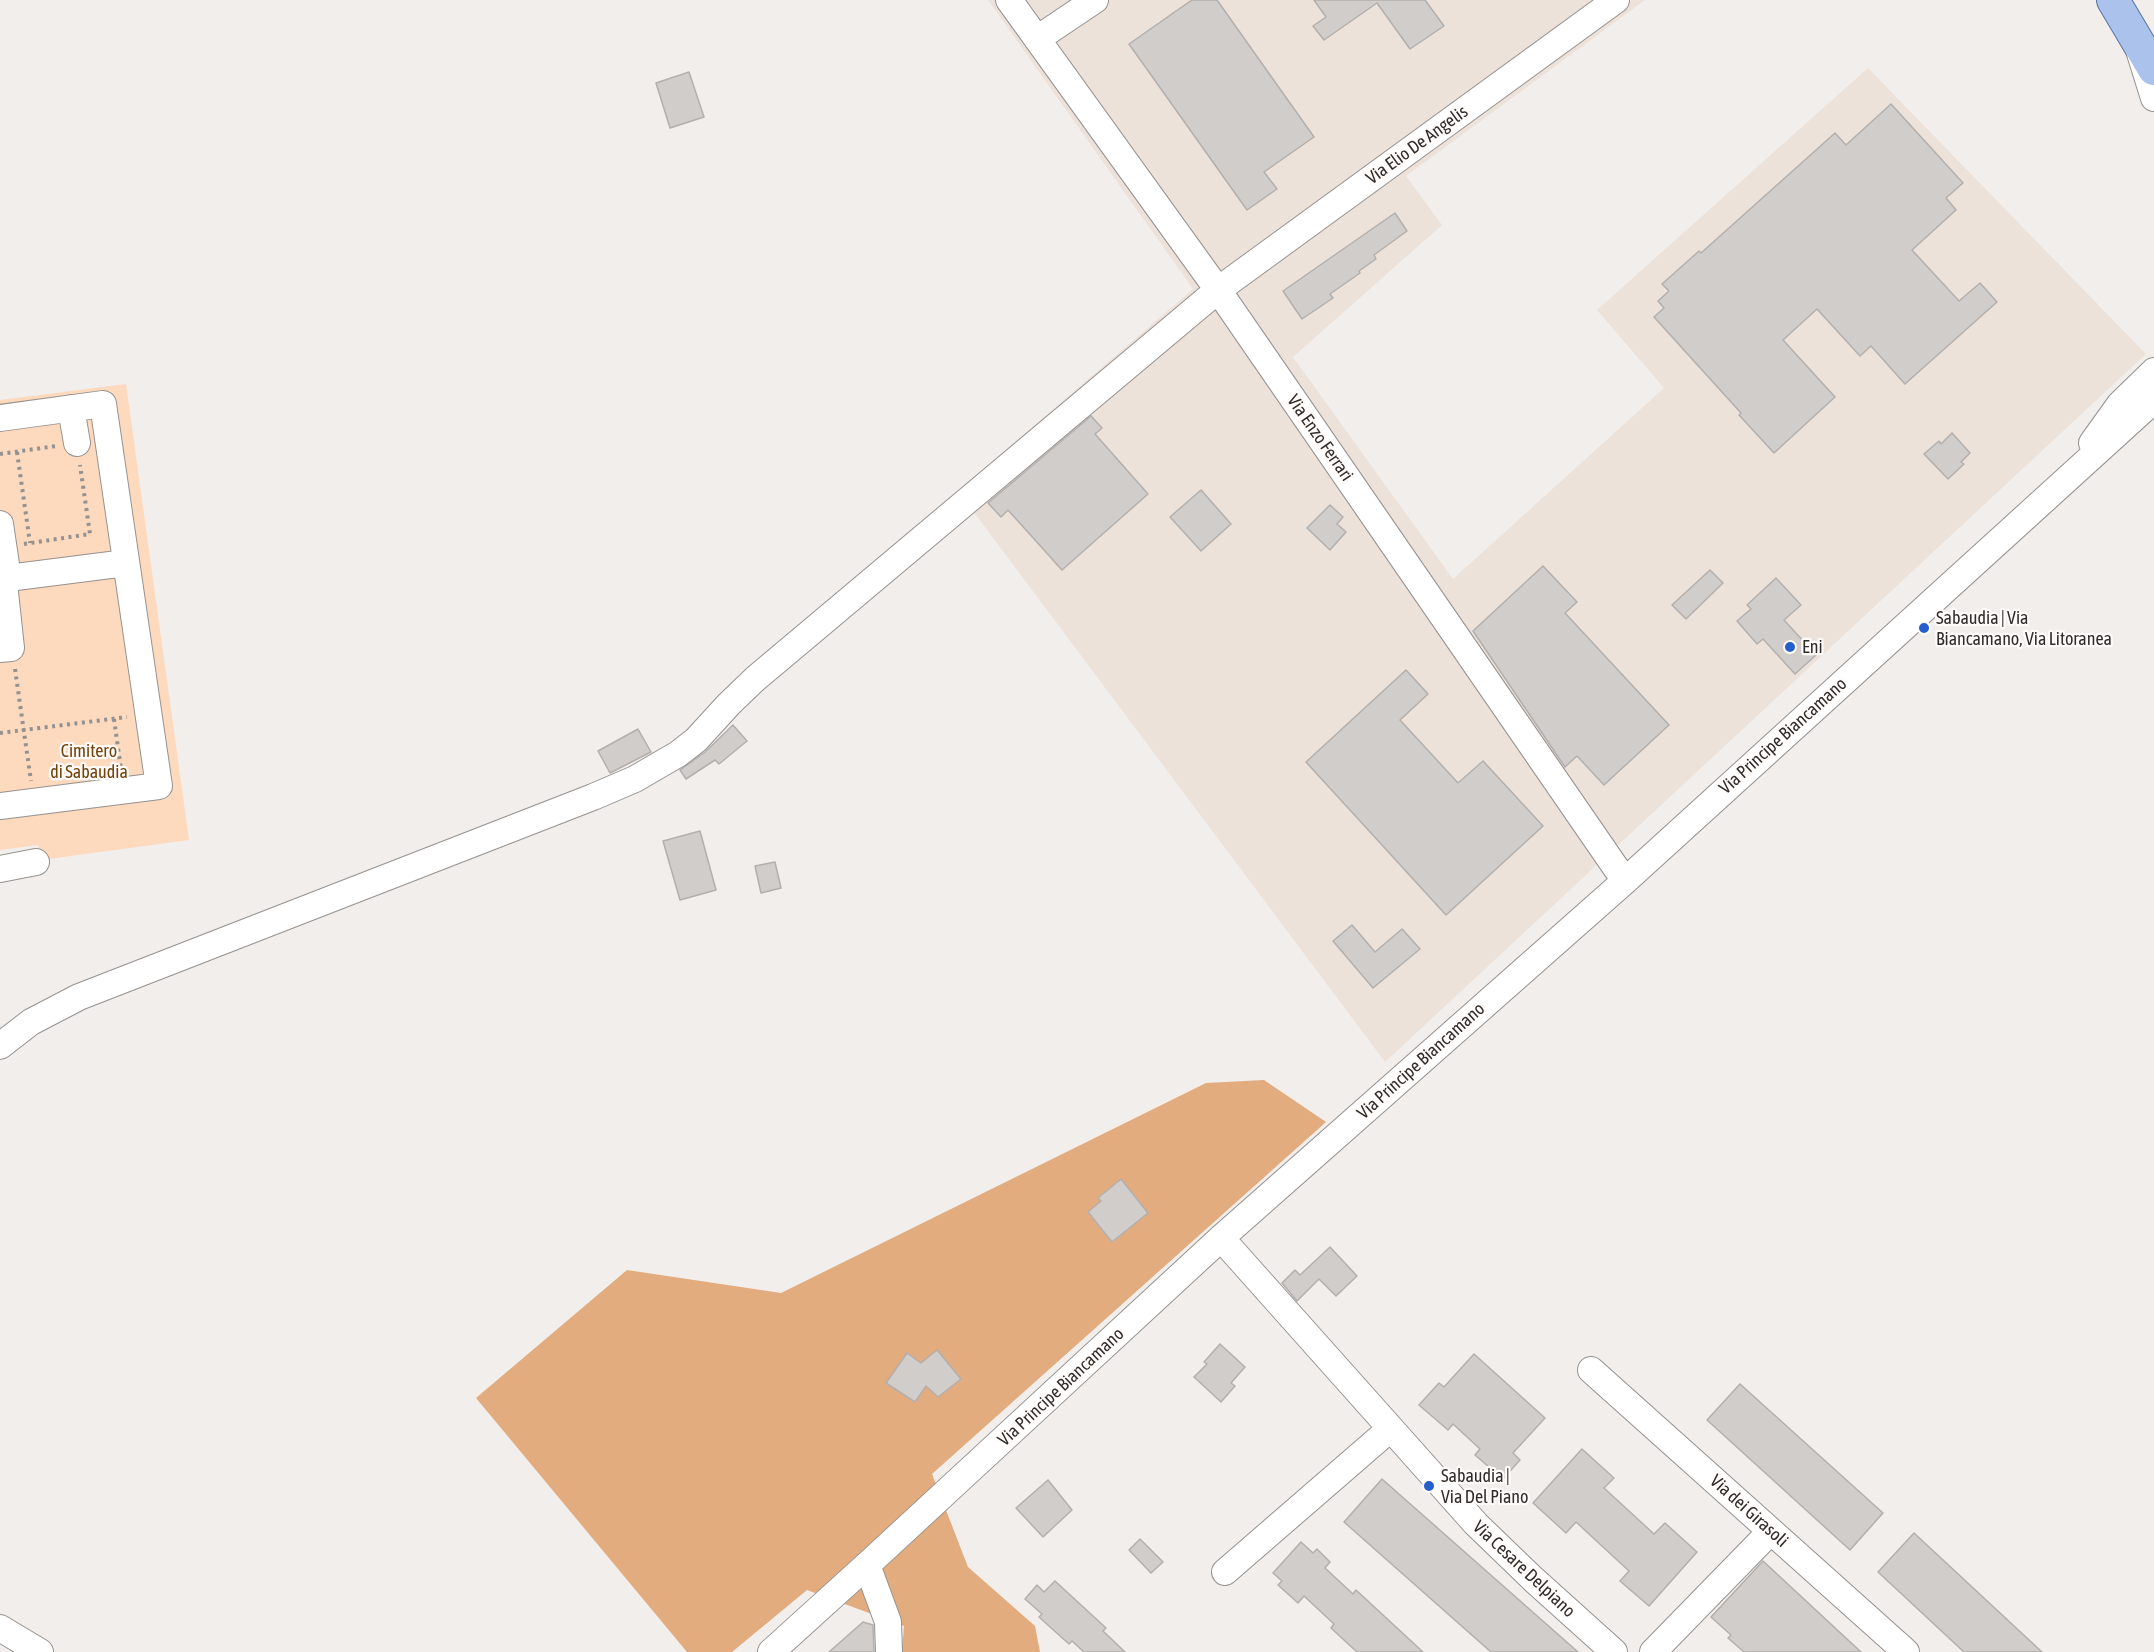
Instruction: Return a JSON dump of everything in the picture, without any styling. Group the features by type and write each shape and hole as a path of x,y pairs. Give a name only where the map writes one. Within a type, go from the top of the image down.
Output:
{"main road":[{"path":"2113,0 2154,69"}],"street":[{"name":"Via Enzo Ferrari","path":"1009,0 1218,290 1625,880"},
{"path":"1037,39 1095,0"},
{"name":"Via Elio De Angelis","path":"0,1046 40,1017 79,997 593,797 635,779 678,754 705,731 755,679 1218,290 1616,0"},
{"path":"2136,38 2154,98"},
{"name":"Via Principe Biancamano","path":"2074,472 2115,410 2130,392 2154,371"},
{"name":"Via Principe Biancamano","path":"771,1652 1221,1238 1625,880 2154,400"},
{"path":"0,418 104,404 159,786 0,807"},
{"path":"71,408 77,443"},
{"path":"2,536 6,648"},
{"path":"4,581 126,563"},
{"path":"0,869 36,862"},
{"name":"Via Cesare Delpiano","path":"1221,1238 1493,1542 1614,1652"},
{"name":"Via dei Girasoli","path":"1592,1370 1906,1652"},
{"path":"1225,1572 1390,1429"},
{"path":"1653,1652 1771,1531"},
{"path":"867,1565 888,1622 889,1652"},
{"path":"0,1629 40,1652"}],"path":[{"path":"0,454 77,443 90,534 30,543 2,536"},
{"path":"17,452 30,543"},
{"path":"6,648 23,730 34,802"},
{"path":"0,733 148,715"},
{"path":"114,719 124,790"}],"shaded area":[{"path":"988,0 1645,0 1406,176 1442,225 1293,357 1453,579 1664,388 1597,310 1868,68 2146,354 1385,1062 958,491 1193,289"},
{"path":"1264,1080 1326,1122 932,1474 968,1567 1035,1626 1040,1652 902,1652 904,1626 807,1590 732,1652 687,1652 476,1398 627,1270 781,1293 1206,1083"}],"green space":[{"name":"Cimitero di Sabaudia","path":"126,384 189,840 41,860 38,845 0,850 0,400"}],"building":[{"path":"1192,0 1217,0 1314,137 1264,172 1277,189 1247,210 1129,44"},
{"path":"1314,0 1425,0 1444,26 1410,49 1377,3 1324,40 1313,26 1326,17"},
{"path":"689,72 704,117 670,128 656,83"},
{"path":"1891,104 1963,183 1946,198 1956,210 1912,250 1959,301 1980,283 1997,302 1905,384 1871,346 1860,356 1817,309 1783,340 1835,397 1774,453 1654,317 1664,308 1658,301 1669,291 1662,284 1699,251 1701,253 1835,133 1846,145"},
{"path":"1395,213 1407,231 1374,255 1376,259 1359,271 1360,273 1330,294 1333,298 1302,319 1283,291"},
{"path":"1091,416 1102,428 1095,434 1148,494 1062,570 1008,510 1001,517 988,503"},
{"path":"1952,433 1970,453 1961,462 1964,464 1948,479 1924,454 1939,441 1941,444"},
{"path":"1201,490 1231,524 1201,551 1170,517"},
{"path":"1330,505 1343,517 1337,524 1346,532 1330,550 1307,528"},
{"path":"1543,566 1577,602 1565,613 1669,725 1604,785 1577,756 1565,767 1473,631"},
{"path":"1710,570 1723,583 1686,619 1672,605"},
{"path":"1776,578 1801,605 1784,620 1816,655 1795,674 1763,639 1757,644 1737,621 1751,609 1747,605"},
{"path":"1406,670 1428,694 1400,720 1458,783 1483,761 1543,826 1446,915 1306,762"},
{"path":"733,725 747,741 719,764 715,760 686,779 680,770 705,752"},
{"path":"638,729 651,752 610,773 598,751"},
{"path":"700,831 716,890 680,900 663,841"},
{"path":"775,862 781,888 761,893 755,866"},
{"path":"1352,925 1375,952 1402,929 1420,949 1373,988 1333,941"},
{"path":"1121,1179 1148,1213 1112,1242 1088,1212 1101,1201 1098,1198"},
{"path":"1330,1247 1357,1276 1336,1296 1319,1279 1297,1301 1282,1283 1295,1270 1300,1275"},
{"path":"1220,1344 1245,1367 1231,1383 1235,1386 1221,1402 1194,1377 1207,1364 1204,1362"},
{"path":"937,1350 961,1379 938,1397 926,1386 915,1402 886,1383 907,1353 921,1363"},
{"path":"1474,1354 1545,1418 1513,1453 1520,1460 1503,1479 1475,1455 1480,1449 1453,1424 1448,1430 1419,1405 1439,1383 1444,1387"},
{"path":"1740,1384 1883,1513 1850,1550 1707,1420"},
{"path":"1582,1449 1614,1478 1604,1488 1654,1534 1665,1523 1697,1552 1649,1606 1620,1581 1629,1571 1576,1522 1566,1533 1533,1503"},
{"path":"1382,1479 1578,1652 1491,1652 1344,1522"},
{"path":"1048,1480 1072,1510 1043,1537 1016,1508"},
{"path":"1914,1533 2042,1652 1964,1652 1878,1572"},
{"path":"1140,1539 1163,1562 1151,1573 1129,1550"},
{"path":"1301,1542 1313,1553 1317,1549 1330,1562 1325,1568 1353,1594 1356,1590 1423,1652 1357,1652 1331,1628 1334,1624 1304,1596 1298,1603 1278,1585 1282,1581 1273,1573"},
{"path":"1763,1561 1861,1652 1744,1652 1728,1638 1731,1635 1711,1617"},
{"path":"1055,1581 1106,1628 1103,1631 1125,1652 1084,1652 1072,1641 1069,1644 1039,1617 1042,1614 1025,1599 1037,1585 1044,1592"},
{"path":"863,1622 873,1625 874,1652 829,1652"}],"place":[{"name":"Sabaudia | Via Biancamano, Via Litoranea","path":"1924,628"},
{"name":"Eni","path":"1790,647"},
{"name":"Sabaudia | Via Del Piano","path":"1429,1486"}]}
